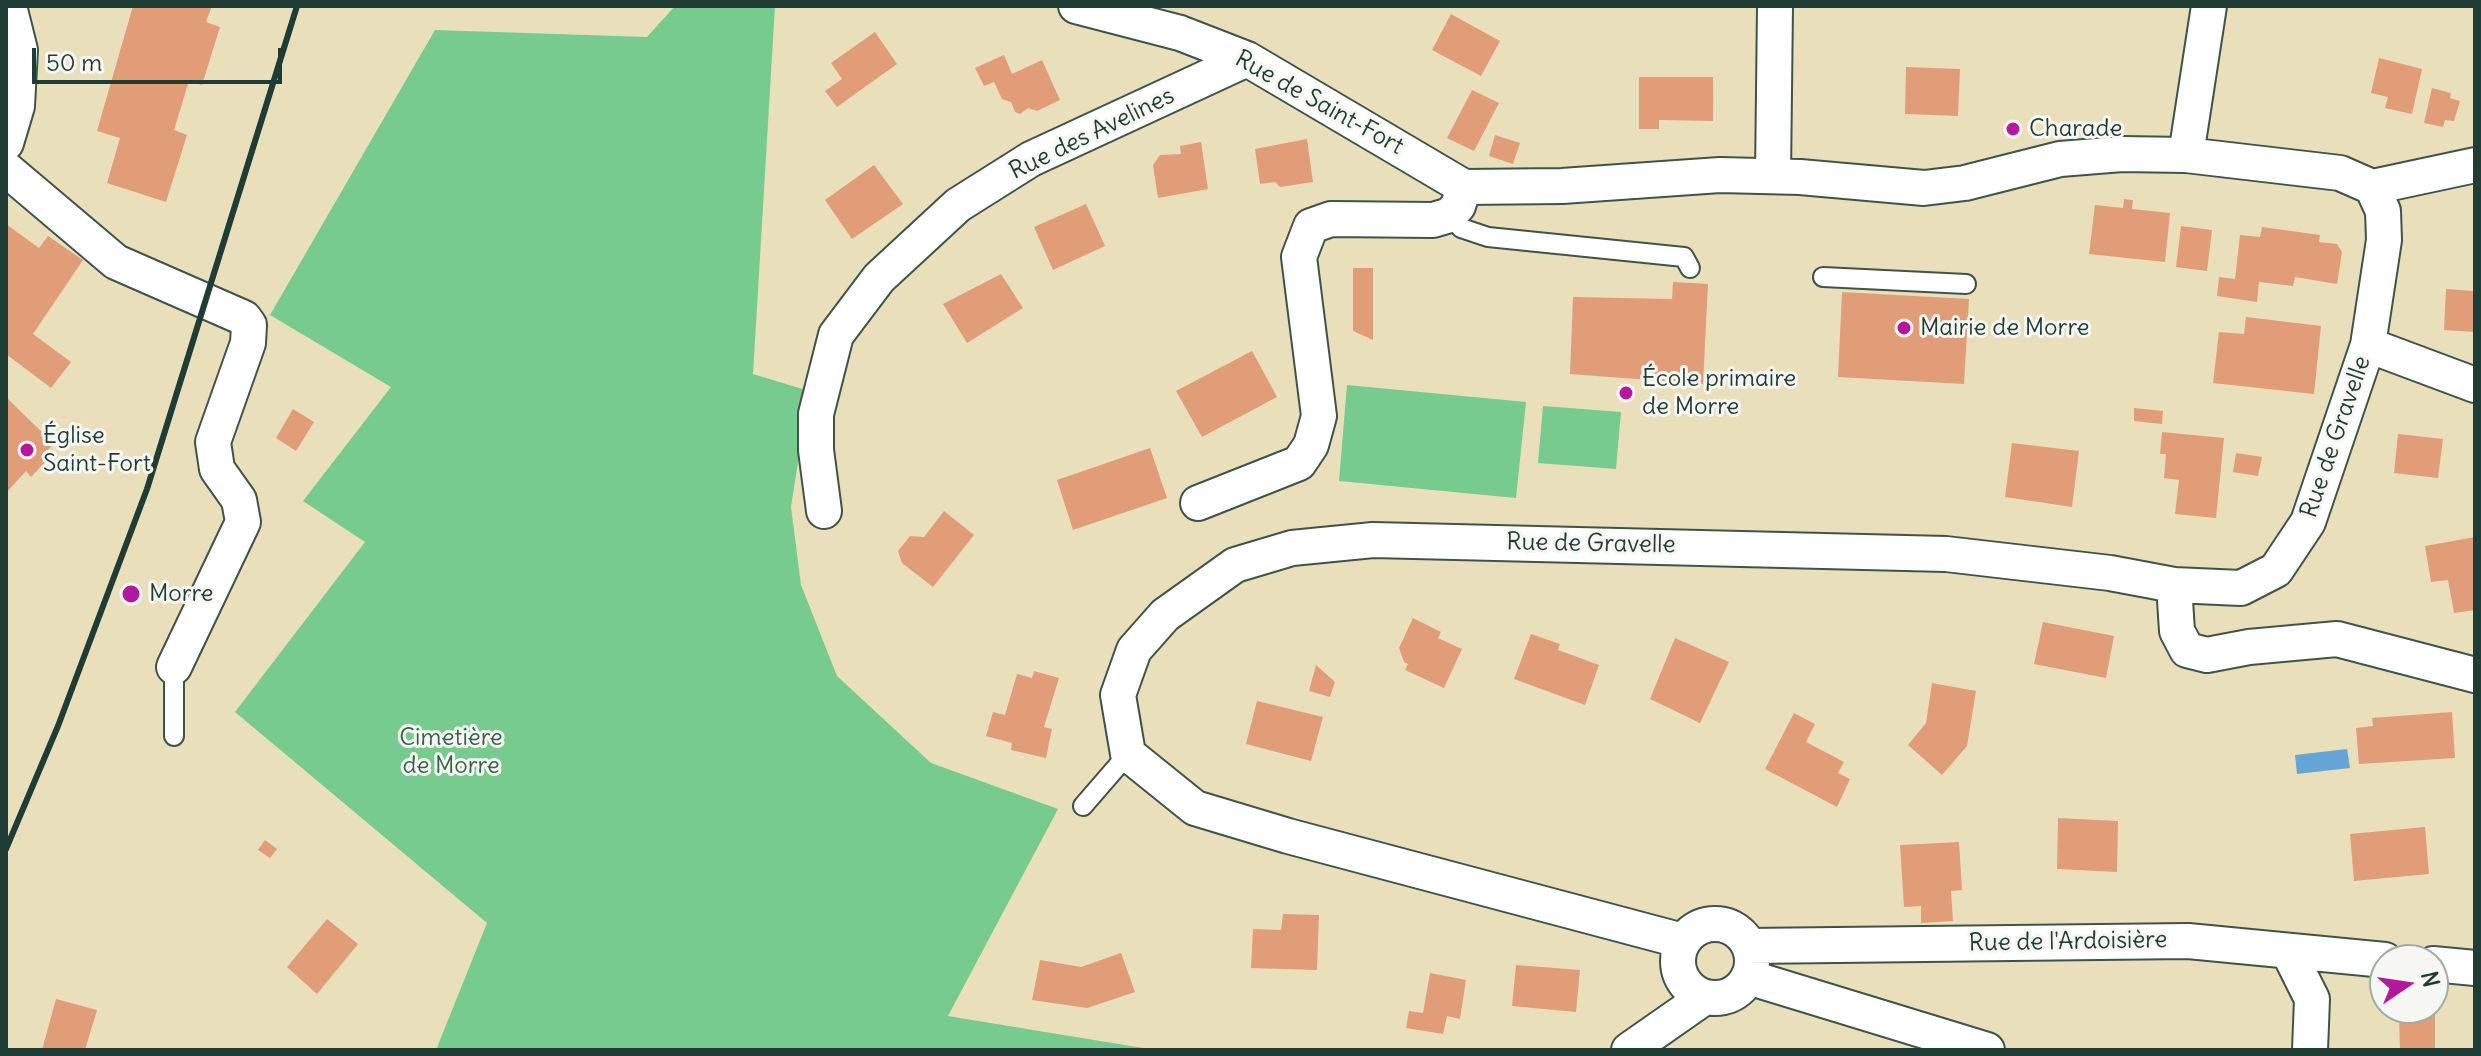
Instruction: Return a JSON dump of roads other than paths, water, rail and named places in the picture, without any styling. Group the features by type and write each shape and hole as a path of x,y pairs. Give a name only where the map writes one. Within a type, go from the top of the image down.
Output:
{"street":[{"path":"6,143 17,106 20,50 9,6"},
{"name":"Rue de Saint-Fort","path":"1076,6 1180,33 1247,59 1457,201"},
{"path":"1773,176 1775,6"},
{"path":"2186,155 2209,6"},
{"name":"Rue des Avelines","path":"824,511 816,450 816,414 836,335 879,278 958,205 1031,159 1247,59"},
{"path":"1198,503 1299,463 1311,445 1319,416 1299,257 1311,226 1331,219 1433,220 1457,201 1562,186 1720,175 1924,188 1965,183 2060,159 2122,154 2186,155 2340,173 2372,187 2475,165"},
{"path":"6,169 116,262 244,318 249,325 248,343 213,442 217,469 239,500 243,522 174,667"},
{"name":"Rue de Gravelle","path":"1128,754 1118,695 1134,650 1165,615 1235,565 1292,548 1373,540 1902,552 2001,559 2174,585 2241,588 2276,570 2308,522 2368,345 2384,240 2383,211 2372,187"},
{"path":"2368,345 2475,385"},
{"path":"2174,585 2177,631 2187,650 2207,655 2249,647 2337,639 2475,675"},
{"path":"1128,754 1195,808 1594,919 1680,952"},
{"path":"1723,924 1743,936 1748,961 1735,993 1705,997 1686,984 1680,952 1700,926 1723,924"},
{"name":"Rue de l'Ardoisière","path":"1748,961 2188,941 2238,943 2289,953 2369,959"},
{"path":"2289,953 2312,999 2310,1050"},
{"path":"1748,961 1987,1050"},
{"path":"2449,966 2475,968"},
{"path":"1629,1050 1705,997"}],"lane":[{"path":"1457,201 1461,228 1488,237 1684,257 1690,268"},
{"path":"1823,277 1966,284"},
{"path":"174,667 174,736"},
{"path":"1083,806 1128,754"}],"water":[{"path":"2347,749 2350,768 2297,774 2295,755"}],"railway":[{"path":"6,849 58,726 147,489 297,6"}],"place":[{"name":"Charade","path":"2013,129"},
{"name":"Mairie de Morre","path":"1904,328"},
{"name":"École primaire de Morre","path":"1626,393"},
{"name":"Église Saint-Fort","path":"27,450"},
{"name":"Morre","path":"131,594"}],"park label":[{"name":"Cimetière de Morre","path":"451,752"}]}
